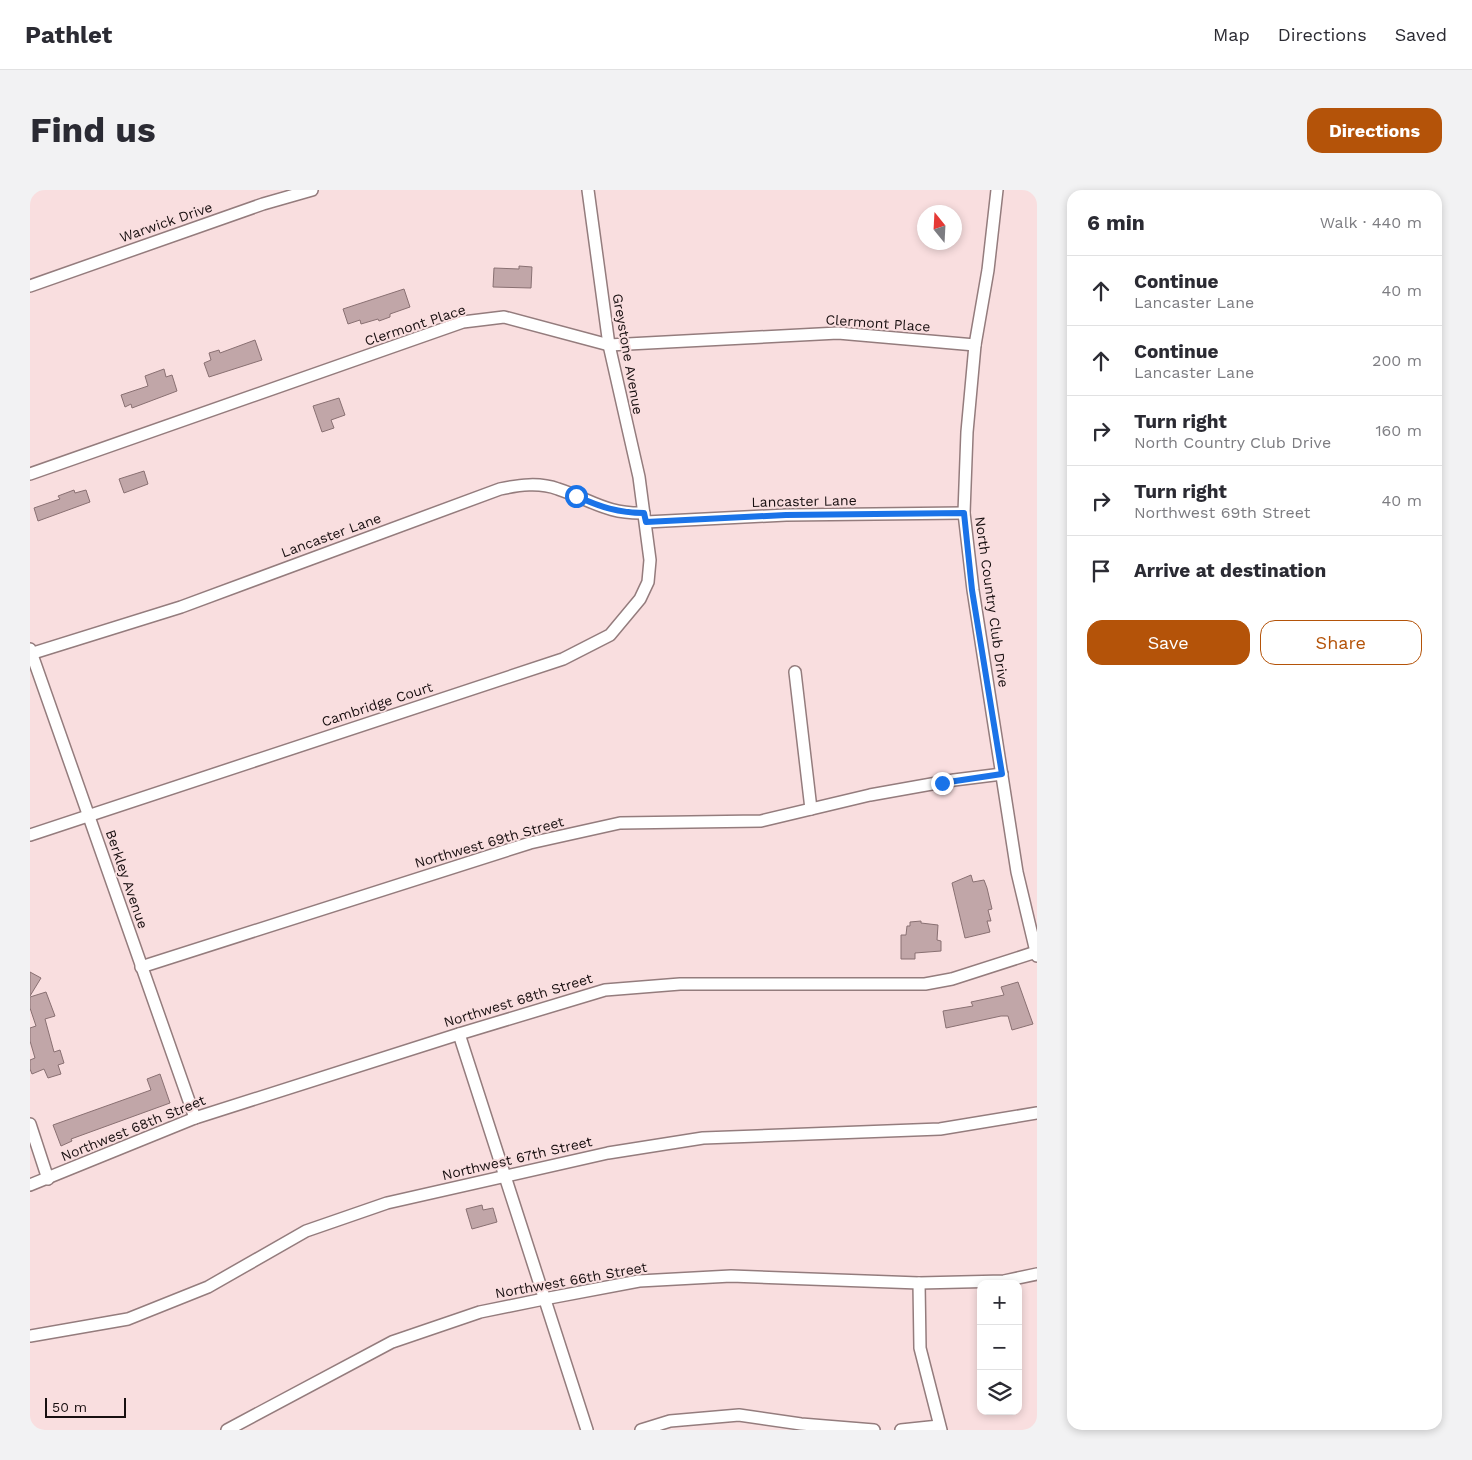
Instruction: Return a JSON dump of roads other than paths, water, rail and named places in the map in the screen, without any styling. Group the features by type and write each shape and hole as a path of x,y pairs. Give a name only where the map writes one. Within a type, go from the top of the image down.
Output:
{"street":[{"name":"Warwick Drive","path":"30,286 263,204 312,190"},
{"name":"Greystone Avenue","path":"588,190 609,345 639,477 645,517"},
{"name":"North Country Club Drive","path":"997,190 988,270 974,345 967,432 964,513 972,590 1017,872 1036,954"},
{"name":"Clermont Place","path":"30,474 464,322 504,317 609,345 838,333 974,345"},
{"name":"Lancaster Lane","path":"31,652 181,607 500,489 519,485 540,485 558,488 603,508 645,517 964,513"},
{"name":"Cambridge Court","path":"30,835 564,659 610,635 640,599 648,582 650,560 645,517"},
{"name":"Berkley Avenue","path":"31,652 195,1118"},
{"path":"796,672 811,809"},
{"name":"Northwest 69th Street","path":"141,967 530,843 620,823 762,821 870,795 954,780 1002,774"},
{"name":"Northwest 68th Street","path":"30,1185 195,1118 459,1034 605,990 680,984 924,984 952,979 1036,954"},
{"path":"459,1034 587,1430"},
{"name":"Northwest 67th Street","path":"30,1336 128,1318 208,1287 306,1232 386,1203 608,1153 703,1138 940,1129 1037,1113"},
{"path":"30,1124 48,1179"},
{"name":"Northwest 66th Street","path":"227,1430 392,1342 480,1312 544,1299 639,1281 731,1276 919,1283 1004,1281 1037,1274"},
{"path":"901,1430 940,1428 920,1348 919,1283"},
{"path":"641,1430 670,1421 739,1415 801,1427 874,1430"}]}
